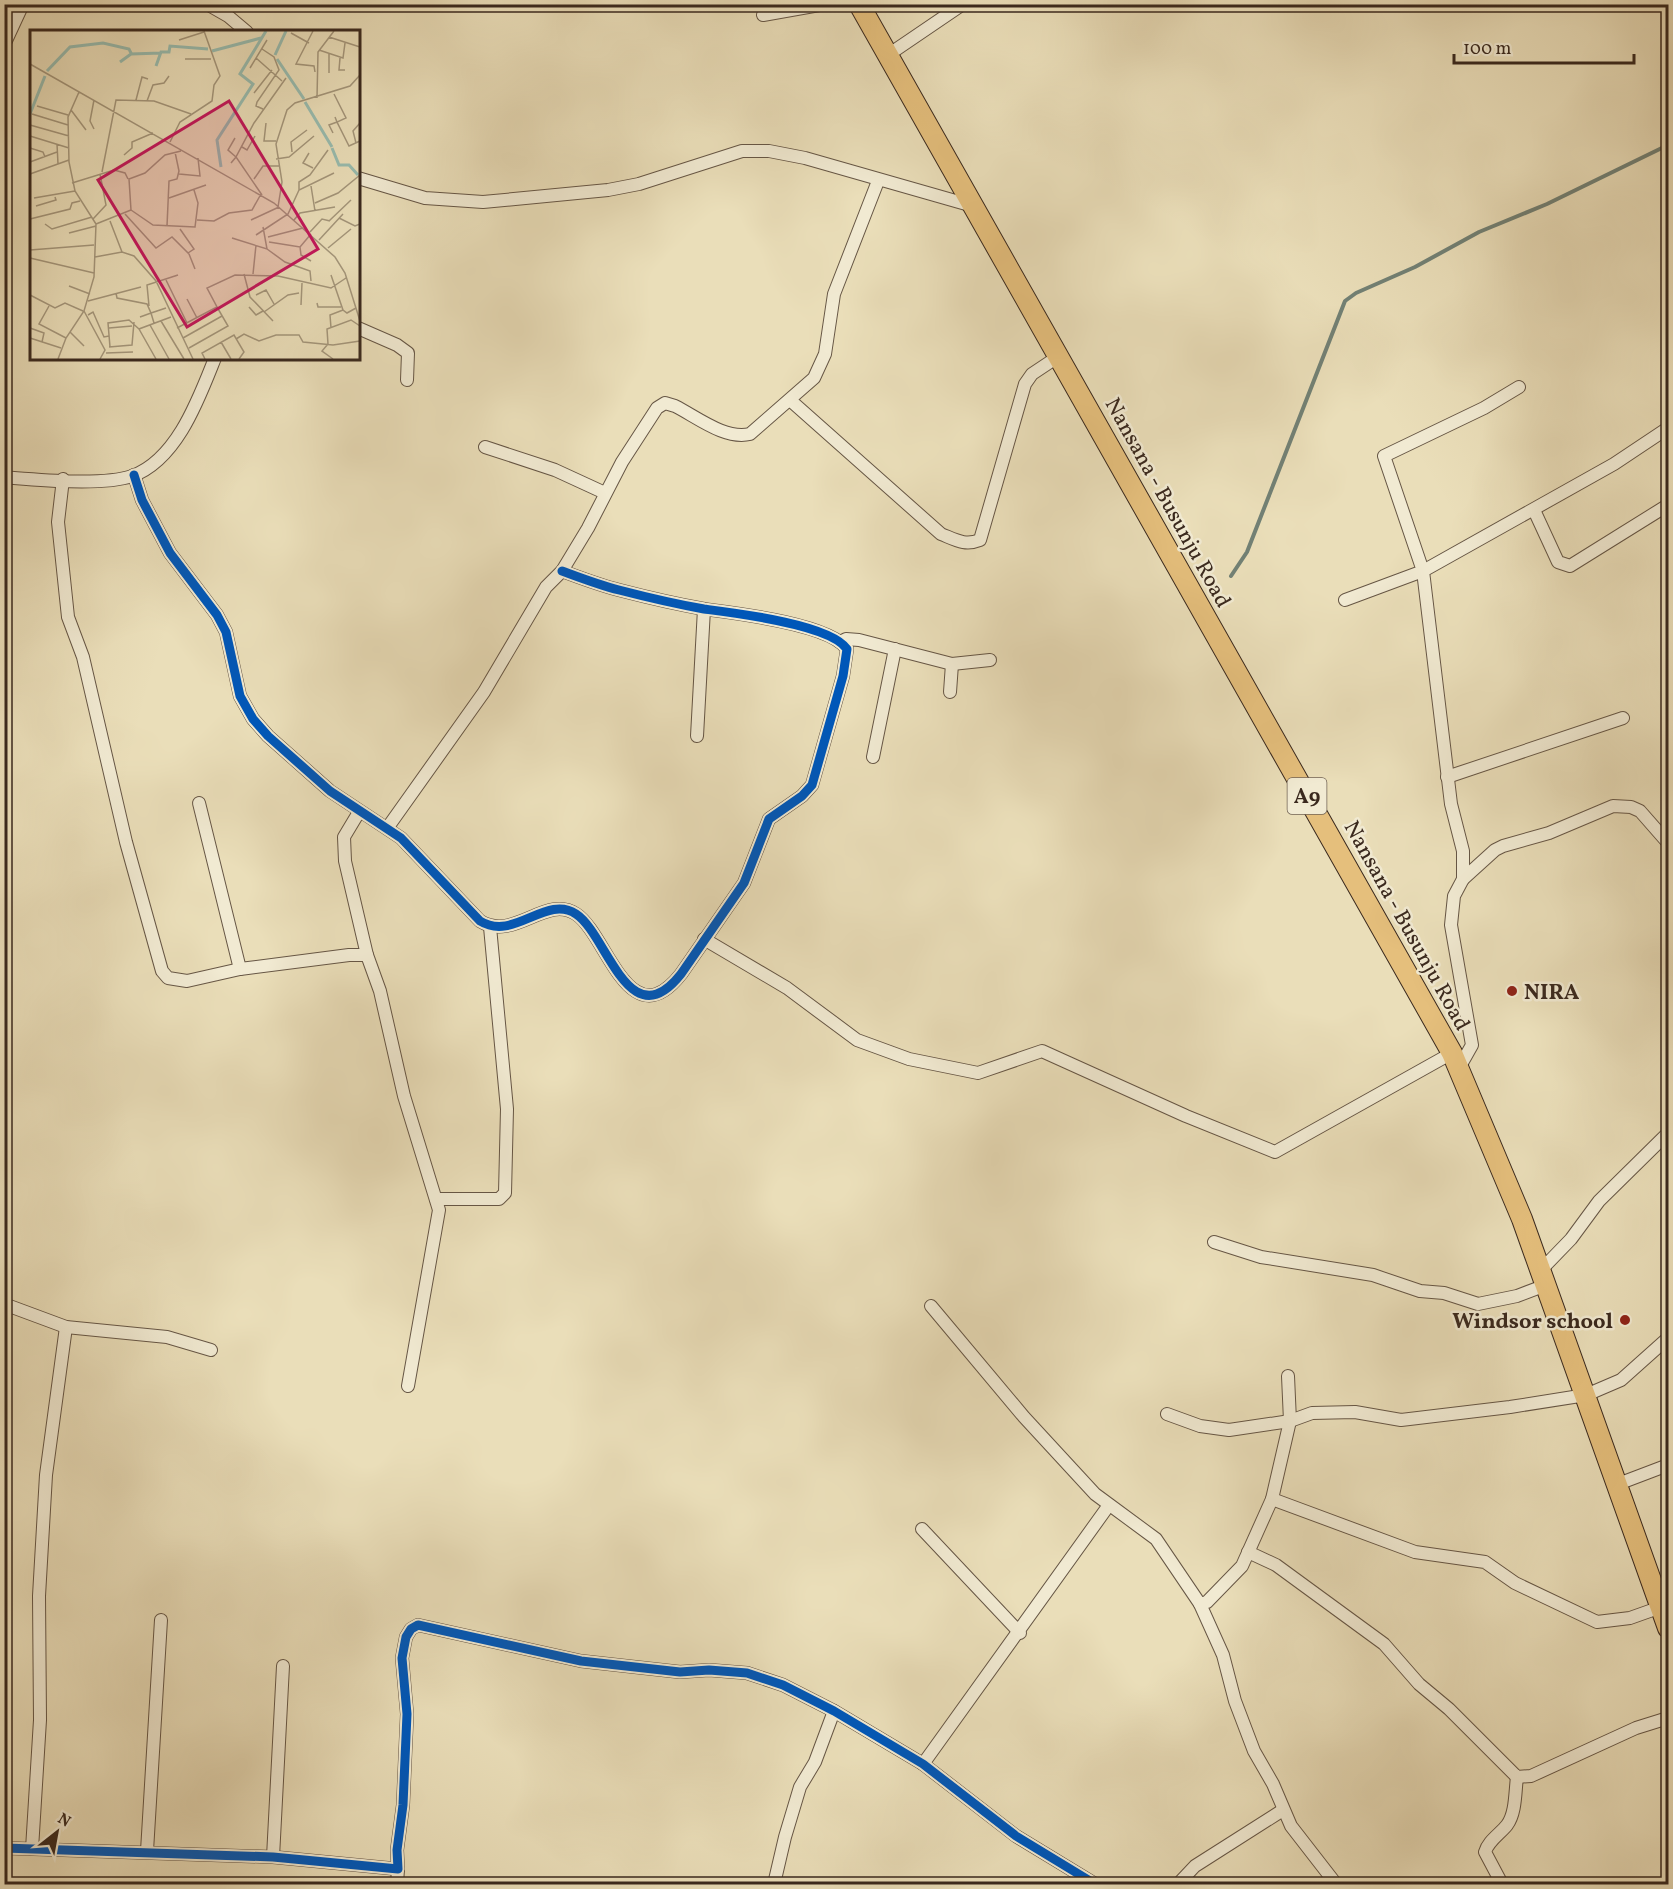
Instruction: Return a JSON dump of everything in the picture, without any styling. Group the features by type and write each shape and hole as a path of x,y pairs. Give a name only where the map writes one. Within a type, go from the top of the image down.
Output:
{"main road":[{"name":"Nansana - Busunju Road","path":"859,4 911,100 974,206 1456,1061 1495,1150 1544,1277 1668,1628"}],"street":[{"path":"4,45 22,4"},
{"path":"207,4 228,16 246,30"},
{"path":"763,15 825,4"},
{"path":"888,55 963,4"},
{"path":"360,179 425,198 483,202 618,188 742,151 770,151 805,158 974,206"},
{"path":"388,827 484,692 546,587 562,572 646,422 657,408 665,403 737,436 750,434 814,378 825,354 834,294 878,180"},
{"path":"360,329 398,345 408,352 407,380"},
{"path":"790,400 941,534 965,544 972,543 980,540 1025,384 1032,374 1059,356"},
{"path":"4,477 63,479 121,478 134,475 161,455 174,440 190,414 214,360"},
{"path":"1463,879 1462,852 1447,777 1423,571 1384,456 1484,408 1520,387"},
{"path":"1345,600 1423,571 1614,464 1668,428"},
{"path":"485,447 555,470 605,493"},
{"path":"134,475 142,500 170,553 217,615 226,632 240,696 253,719 267,736 358,812 388,827 423,859 480,921 490,927 516,924 556,909 575,913 589,928 618,975 631,987 646,995 664,990 674,984 744,883 769,819 802,796 812,785 847,650 840,642 812,629 730,610 704,609 618,590 562,572"},
{"path":"63,479 58,522 68,616 83,657 126,842 158,963 168,978 187,981 240,969 349,955 366,955"},
{"path":"1534,510 1558,562 1570,566 1668,505"},
{"path":"698,736 704,609"},
{"path":"840,642 846,639 859,640 952,664 990,660"},
{"path":"873,757 896,650"},
{"path":"950,692 952,664"},
{"path":"1447,777 1623,718"},
{"path":"199,803 240,969"},
{"path":"704,939 787,988 857,1040 909,1059 978,1072 1042,1051 1186,1116 1275,1152 1456,1061 1472,1045 1451,925 1454,896 1463,879 1495,850 1549,833 1613,806 1631,807 1640,811 1668,843"},
{"path":"358,812 344,837 344,853 366,955 380,992 404,1096 436,1199 438,1215 408,1386"},
{"path":"436,1199 499,1199 505,1193 507,1109 490,927"},
{"path":"1214,1242 1261,1257 1373,1275 1420,1292 1444,1293 1478,1304 1517,1296 1544,1277 1599,1201 1668,1133"},
{"path":"4,1304 66,1327 167,1337 211,1350"},
{"path":"932,1306 1024,1417 1109,1505 1156,1539 1200,1604 1223,1655 1235,1701 1254,1751 1273,1784 1291,1826 1336,1884"},
{"path":"32,1849 40,1720 39,1596 46,1475 66,1327"},
{"path":"1167,1414 1200,1426 1229,1430 1290,1421 1312,1413 1342,1411 1401,1420 1586,1395 1621,1380 1668,1338"},
{"path":"1200,1604 1207,1602 1237,1573 1272,1499 1290,1421 1288,1376"},
{"path":"1618,1484 1668,1465"},
{"path":"1272,1499 1415,1552 1485,1562 1515,1583 1597,1622 1630,1618 1661,1607"},
{"path":"923,1764 1020,1633 1109,1505"},
{"path":"922,1529 1020,1633"},
{"path":"1248,1552 1276,1565 1384,1644 1419,1684 1449,1709 1517,1777 1531,1776 1636,1728 1668,1718"},
{"path":"147,1851 161,1620"},
{"path":"398,1884 407,1714 402,1658 406,1637 411,1629 418,1625 581,1661 680,1672 709,1670 747,1673 783,1685 834,1711 923,1764 1016,1836 1095,1884"},
{"path":"273,1857 283,1666"},
{"path":"774,1884 800,1787 815,1762 834,1711"},
{"path":"1502,1884 1485,1852 1487,1846 1508,1824 1512,1815 1517,1777"},
{"path":"1178,1884 1195,1866 1283,1810"},
{"path":"4,1848 273,1857 398,1869"}],"waterway":[{"path":"1231,576 1247,552 1345,301 1356,293 1415,267 1479,232 1547,204 1668,145"}],"cycle path":[{"path":"134,475 142,500 170,553 217,615 226,632 240,696 253,719 268,736 330,791 401,838 480,921 493,926 505,926 541,913 565,909 576,914 587,925 621,976 633,989 647,995 663,991 681,974 744,883 769,819 802,796 812,785 843,676 847,649 837,640 802,626 661,600 604,586 562,571"},
{"path":"4,1848 273,1857 398,1869 397,1850 403,1805 407,1714 402,1658 406,1637 411,1629 418,1625 581,1661 680,1672 709,1670 747,1673 783,1685 834,1711 923,1764 1016,1836 1095,1884"}],"place":[{"name":"NIRA","path":"1512,991"},
{"name":"Windsor school","path":"1625,1320"}]}
